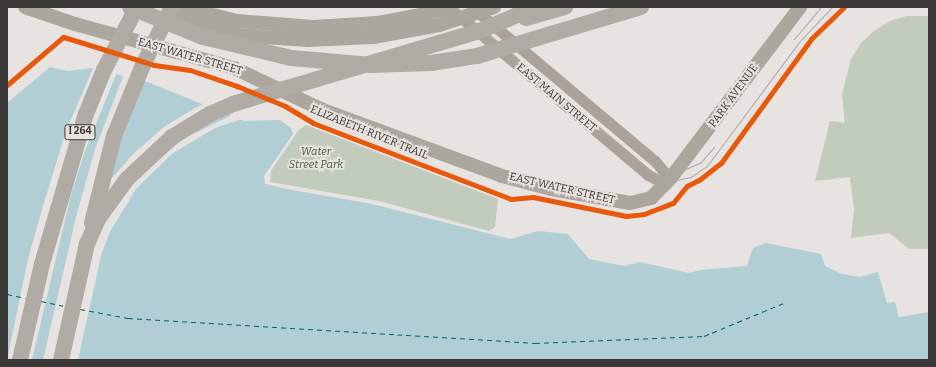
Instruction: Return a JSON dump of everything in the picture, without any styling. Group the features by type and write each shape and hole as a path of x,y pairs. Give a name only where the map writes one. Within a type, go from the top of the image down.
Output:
{"highway":[{"path":"131,7 208,39 292,58 372,65 431,63 476,56 641,7"},
{"name":"I 264","path":"20,360 42,264 74,148 104,70 137,7"},
{"path":"61,360 101,181 114,136 143,65 172,7"},
{"path":"480,32 536,7"},
{"path":"87,244 98,220 127,179 159,148 190,125 234,104 565,7"}],"main road":[{"name":"EAST WATER STREET","path":"25,7 75,24 234,68 323,110 518,181 630,203 650,198 668,182"},
{"path":"131,7 222,32 292,40 374,37 439,25 494,7"},
{"path":"180,7 237,21 305,27 378,23 426,14 450,7"},
{"name":"PARK AVENUE","path":"668,182 800,7"}],"street":[{"name":"EAST MAIN STREET","path":"450,7 648,175 668,182"},
{"name":"EAST MAIN STREET","path":"473,7 655,161 668,182"}],"green space":[{"path":"907,16 929,16 929,249 909,249 889,233 851,238 854,209 850,177 815,181 830,121 845,123 842,94 851,59 861,43 874,31 890,21"},
{"name":"Water Street Park","path":"306,125 498,199 495,227 489,231 379,201 270,182 271,171 298,131"}],"water":[{"path":"50,67 68,71 93,68 150,83 244,121 280,120 291,128 293,134 264,176 265,184 372,204 510,239 538,231 568,234 589,259 624,266 640,262 689,273 700,270 747,266 753,248 766,243 821,254 825,266 842,274 860,277 878,272 887,303 895,302 899,317 929,312 929,360 7,360 7,103"}],"pier":[{"path":"94,66 117,72 85,151 71,195 32,360 7,360 28,259 43,206 66,131"},
{"path":"124,74 142,79 111,160 109,175 113,177 133,154 164,127 195,108 206,103 229,113 192,129 147,165 129,186 123,196 144,171 185,138 230,116 235,115 243,119 217,127 173,153 136,189 111,230 102,252 78,360 43,360 76,217 95,149"}],"ferry route":[{"path":"7,294 26,298"},
{"path":"41,301 65,306"},
{"path":"80,309 128,318 535,343 704,336 786,302"}],"tram line":[{"path":"456,7 651,172 663,178 677,180 691,177 707,166 799,42 832,7"},
{"path":"794,39 821,7"},
{"path":"643,158 658,168 679,172 701,162 714,147"}],"cycle path":[{"name":"ELIZABETH RIVER TRAIL","path":"7,85 63,37 154,65 190,70 237,86 285,106 313,123 511,199 533,197 626,216 644,214 673,203 687,186 699,180 721,163 811,39 844,7"}]}
